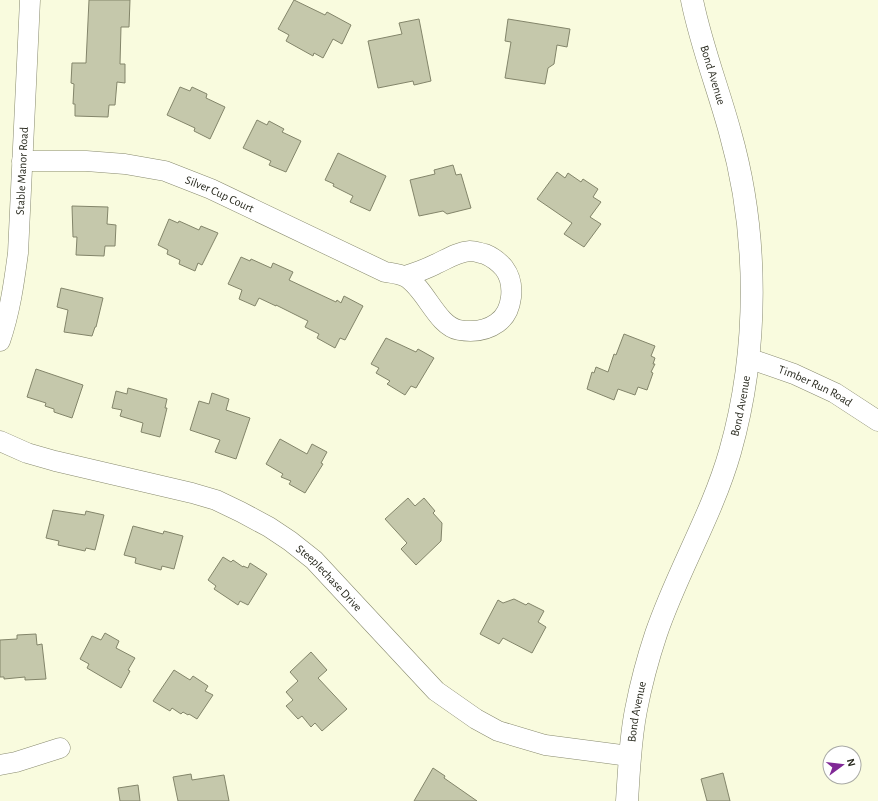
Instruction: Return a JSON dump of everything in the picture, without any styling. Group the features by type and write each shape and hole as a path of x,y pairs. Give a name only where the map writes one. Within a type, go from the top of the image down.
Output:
{"street":[{"name":"Stable Manor Road","path":"0,341 6,324 13,293 17,260 30,0"},
{"name":"Bond Avenue","path":"627,801 629,756 636,710 646,670 657,632 685,562 700,532 730,453 748,358 751,322 752,262 741,176 730,132 706,55 692,0"},
{"name":"Silver Cup Court","path":"22,161 86,161 125,164 165,171 211,189 385,272 405,276"},
{"path":"471,251 481,253 490,256 505,269 511,289 511,300 503,318 496,324 477,330 465,331 456,329 447,325 440,318 417,286 405,276 425,269 452,255 471,251"},
{"name":"Timber Run Road","path":"748,358 794,374 836,393 878,420"},
{"name":"Steeplechase Drive","path":"0,441 27,453 55,461 216,500 241,512 269,527 314,560 436,691 476,720 498,731 545,745 629,756"},
{"path":"0,766 60,748"}],"building":[{"path":"89,0 130,0 129,27 121,27 120,64 125,64 125,83 117,82 115,105 109,105 108,117 75,116 75,104 73,104 74,84 71,83 72,63 86,63"},
{"path":"294,0 325,15 327,12 351,25 342,44 333,39 323,58 314,53 313,56 286,41 289,35 278,29"},
{"path":"419,19 431,81 414,85 413,81 378,88 368,41 402,34 399,23"},
{"path":"508,19 570,29 567,47 557,45 554,64 548,68 545,84 505,78 511,42 505,41"},
{"path":"180,87 190,91 192,87 207,94 206,98 225,107 210,139 194,131 195,128 167,115"},
{"path":"257,120 267,125 269,121 284,129 282,132 301,141 286,172 269,165 271,161 243,148"},
{"path":"338,153 386,176 370,211 350,202 353,196 333,186 334,184 325,180"},
{"path":"453,165 456,175 461,174 471,208 447,214 443,211 419,216 410,180 435,174 434,170"},
{"path":"557,172 565,178 568,173 581,182 583,179 598,189 593,197 601,202 590,217 601,224 584,247 564,234 572,223 537,199"},
{"path":"72,206 108,207 107,224 116,225 115,246 105,246 104,256 76,255 77,237 73,237"},
{"path":"169,219 178,223 179,221 199,230 201,226 218,233 202,265 198,263 195,271 179,264 180,260 167,254 168,250 158,245"},
{"path":"241,257 250,261 251,259 271,268 273,263 293,272 289,280 336,302 337,300 341,303 344,296 363,306 345,340 340,338 335,348 317,338 319,334 305,327 308,321 259,298 255,306 239,299 242,290 228,284"},
{"path":"61,288 103,298 96,327 92,336 64,332 68,310 57,307"},
{"path":"624,334 655,346 651,356 655,358 653,364 655,364 651,372 653,373 647,390 638,387 635,395 618,389 614,400 587,389 592,372 594,373 596,367 608,372 614,354 616,355"},
{"path":"386,338 416,352 418,349 434,358 416,388 411,386 405,395 387,384 390,381 376,373 379,368 371,364"},
{"path":"36,369 83,385 72,418 54,412 54,409 45,406 46,403 27,397"},
{"path":"128,388 167,399 165,408 167,408 160,437 141,432 143,423 120,416 122,410 112,408 116,391 127,394"},
{"path":"212,393 229,399 226,410 250,418 236,459 215,452 220,440 190,430 199,401 209,404"},
{"path":"280,439 307,454 312,444 327,452 321,463 323,464 305,493 289,484 291,481 281,477 283,474 266,464"},
{"path":"408,498 415,506 424,498 435,511 433,513 442,523 441,541 416,565 401,549 407,543 385,519"},
{"path":"53,510 85,515 86,511 104,515 95,550 86,548 85,551 58,545 59,541 46,538"},
{"path":"133,526 163,534 164,531 183,536 174,569 162,566 161,570 135,563 136,558 124,555"},
{"path":"223,557 231,562 233,560 243,567 248,568 250,563 267,574 248,605 240,601 238,605 214,589 216,586 208,580"},
{"path":"514,599 526,605 528,603 544,611 538,622 546,627 532,653 503,638 499,644 480,634 498,600 503,603"},
{"path":"105,633 119,641 116,648 135,658 128,670 130,671 121,688 87,668 89,664 80,659 92,636 101,640"},
{"path":"36,634 37,645 42,644 46,679 25,680 25,677 4,679 4,677 0,677 0,640 17,639 17,635"},
{"path":"311,652 327,670 318,678 347,709 322,731 315,723 311,727 302,716 298,719 286,706 293,700 286,692 298,681 290,672"},
{"path":"174,670 190,680 193,676 208,686 205,691 213,695 197,719 183,712 181,714 172,708 170,711 153,701"},
{"path":"433,768 445,776 444,778 477,801 414,801"},
{"path":"723,773 730,801 707,801 701,779"},
{"path":"191,774 192,780 224,775 229,801 178,801 173,777"},
{"path":"138,785 140,801 120,801 118,788"}]}
